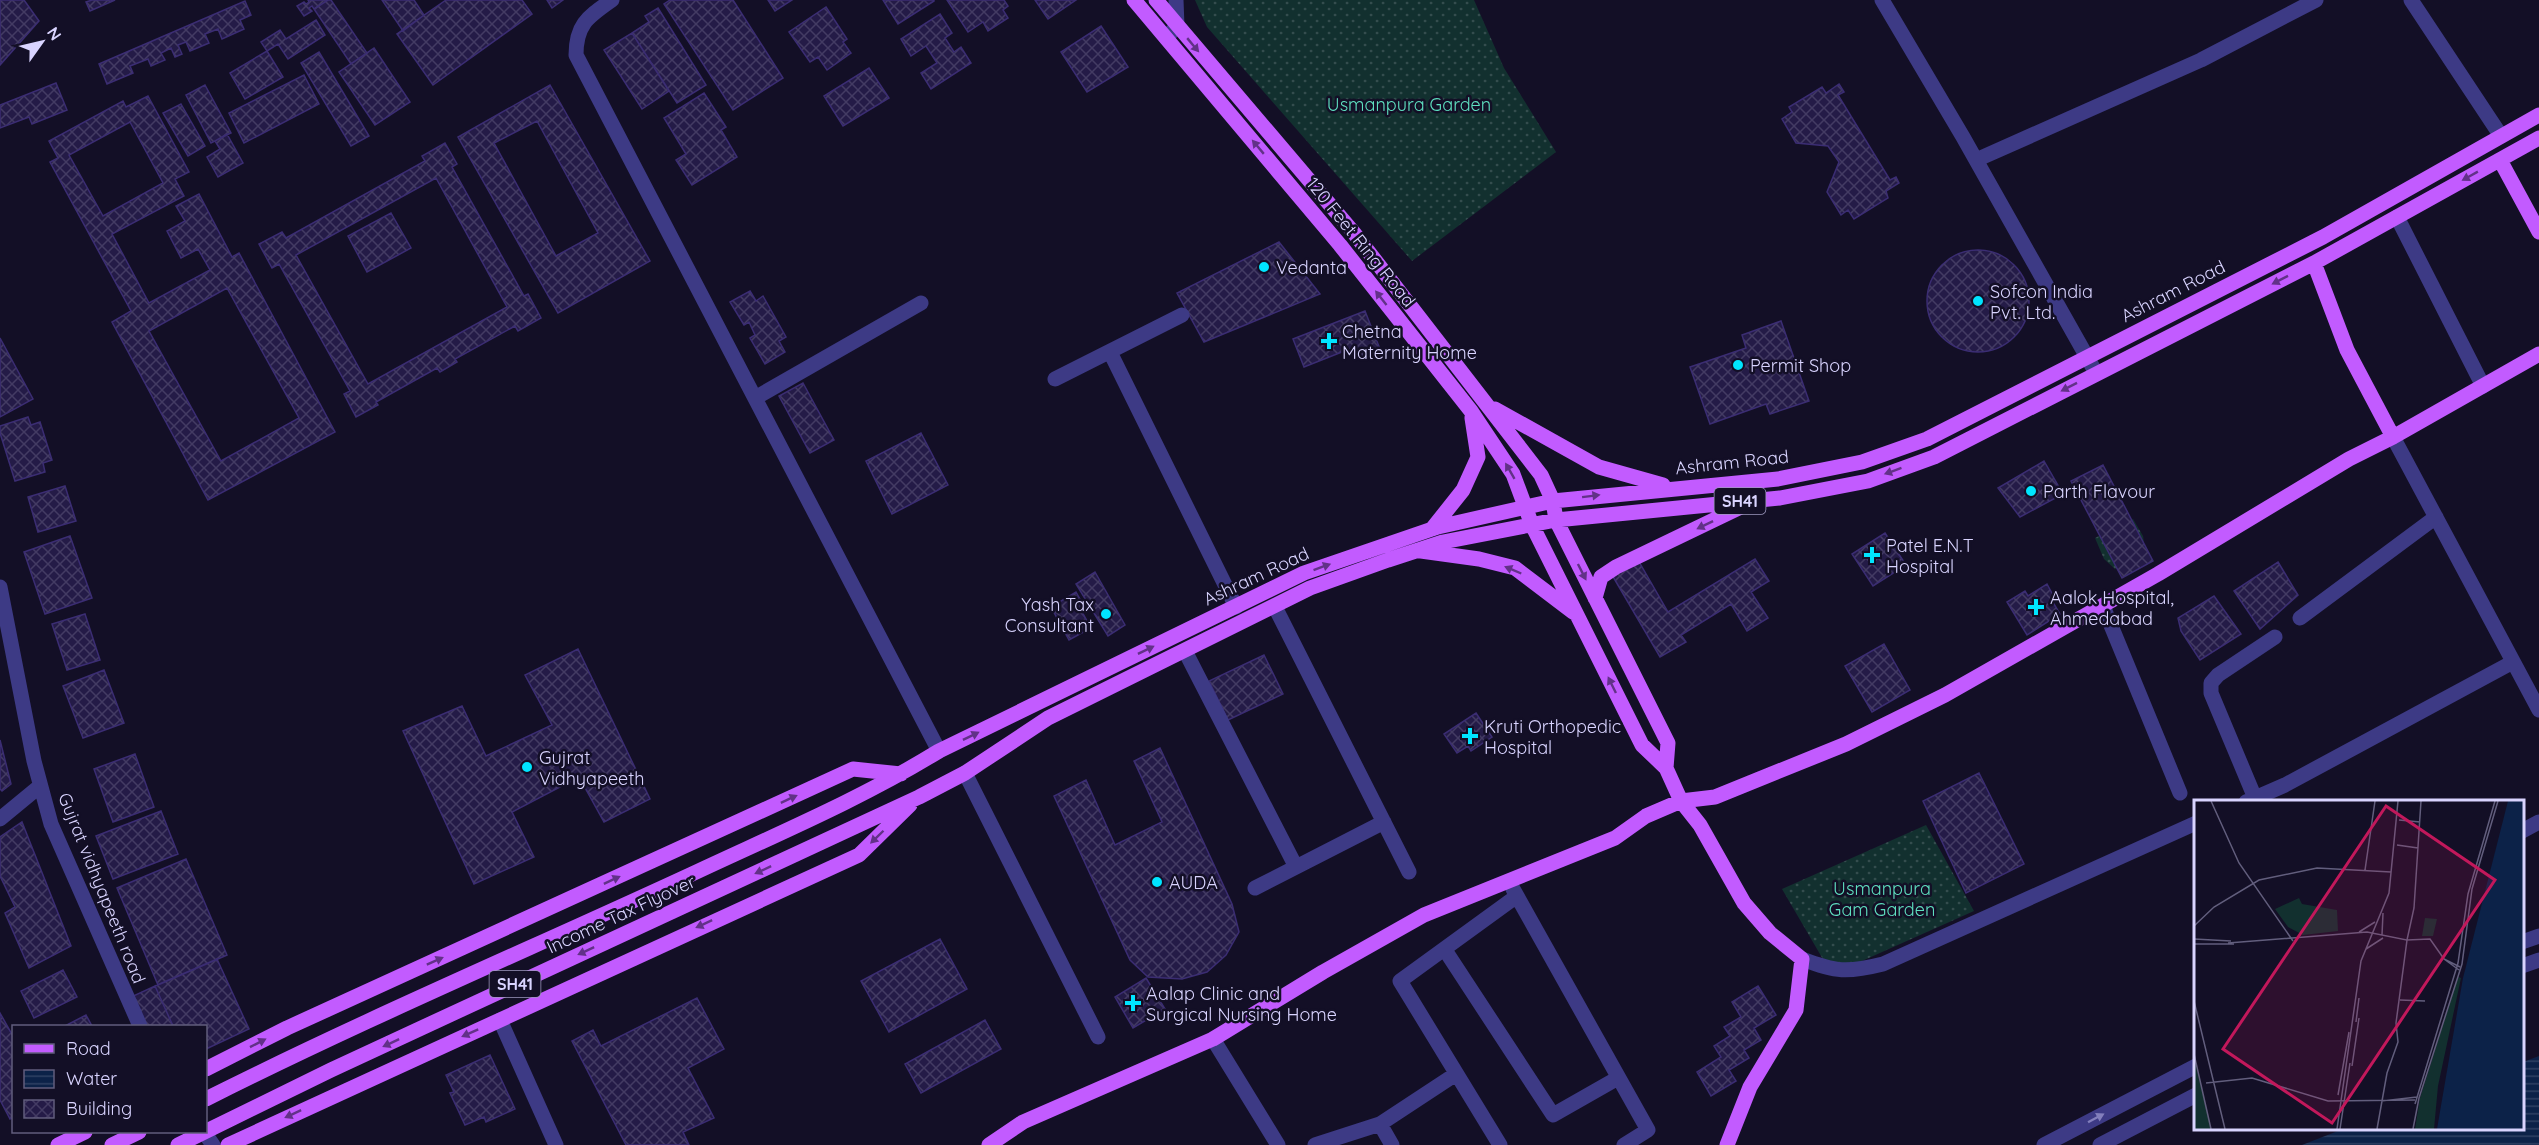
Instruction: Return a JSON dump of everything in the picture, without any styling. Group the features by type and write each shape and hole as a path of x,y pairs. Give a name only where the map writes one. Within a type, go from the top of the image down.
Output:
{"main road":[{"name":"120 Feet Ring Road","path":"1134,0 1340,245 1471,411 1513,474 1532,525 1642,745 1666,768"},
{"name":"120 Feet Ring Road","path":"1156,0 1354,233 1541,475 1552,501 1556,520 1668,743 1666,768"},
{"name":"Ashram Road","path":"901,774 939,751 1304,573 1432,529 1526,505 1552,501 1778,479 1862,462 1926,439 2323,237 2539,115"},
{"name":"Ashram Road","path":"919,797 964,773 1048,718 1310,588 1443,542 1556,520 1780,498 1868,481 1934,456 2314,263 2539,138"},
{"path":"2500,160 2539,232"},
{"path":"2314,263 2347,350 2393,437"},
{"path":"989,1145 1023,1122 1213,1039 1323,972 1424,915 1615,838 1646,816 1681,801 1715,797 1846,744 1945,695 2103,606 2349,459 2393,437 2539,354"},
{"path":"1487,404 1599,467 1672,488"},
{"path":"1432,529 1463,490 1478,457 1471,411"},
{"path":"1595,598 1601,577 1616,567 1758,499"},
{"path":"1417,551 1479,559 1515,568 1578,615"},
{"path":"1666,768 1681,801 1700,825 1744,903 1770,933 1802,959 1796,1010 1750,1087 1727,1145"},
{"path":"207,1068 287,1028 853,769 901,774"},
{"name":"Income Tax Flyover","path":"207,1098 318,1043 558,936 901,774"},
{"path":"228,1145 859,855 919,797"},
{"name":"Income Tax Flyover","path":"207,1131 342,1065 919,797"},
{"path":"58,1145 80,1133"},
{"path":"112,1145 135,1133"},
{"name":"Income Tax Flyover","path":"178,1145 203,1133"}],"street":[{"path":"612,0 596,11 579,30 576,55 939,751"},
{"path":"1166,38 1177,26 1176,0"},
{"path":"1882,0 1976,160 2096,373"},
{"path":"1976,160 2201,60 2316,0"},
{"path":"2411,0 2501,136"},
{"path":"2397,217 2483,386"},
{"path":"755,398 921,303"},
{"path":"1055,379 1182,315"},
{"path":"1110,352 1236,607"},
{"path":"2393,437 2539,710"},
{"path":"2300,618 2436,517"},
{"name":"Gujrat vidhyapeeth road","path":"0,587 4,638 51,824 140,1025"},
{"path":"2103,606 2180,793"},
{"path":"1275,607 1409,872"},
{"path":"2275,637 2218,675 2211,683 2211,693 2251,800 2285,785 2513,662"},
{"path":"1185,651 1296,867"},
{"path":"964,773 1098,1038"},
{"path":"3,811 40,786"},
{"path":"1255,888 1384,822"},
{"path":"2524,830 2539,822"},
{"path":"1802,959 1832,970 1857,970 1883,964 2194,824"},
{"path":"1509,881 1648,1130 1624,1145"},
{"path":"1500,1145 1400,981 1517,896"},
{"path":"2524,942 2539,936"},
{"path":"1445,950 1553,1115 1618,1077"},
{"path":"2524,966 2539,960"},
{"path":"500,1020 556,1145"},
{"path":"1213,1039 1278,1145"},
{"path":"2044,1145 2194,1067"},
{"path":"1315,1145 1380,1124 1456,1074"},
{"path":"2100,1145 2194,1096"},
{"path":"1380,1124 1392,1145"}],"green space":[{"name":"Usmanpura Garden","path":"1195,0 1474,0 1504,68 1556,152 1412,261 1207,27"},
{"path":"2133,519 2143,536 2145,551 2115,569 2104,559 2095,538"},
{"name":"Usmanpura Gam Garden","path":"1926,825 1974,911 1853,965 1824,961 1782,889"}],"water":[{"path":"2539,1056 2539,1145 2302,1145 2340,1130 2524,1130 2524,1062"}],"building":[{"path":"0,0 24,0 39,21 0,65"},
{"path":"115,0 90,11 86,2"},
{"path":"308,0 328,0 314,9 312,6 309,8 312,11 304,16 297,6 304,2 306,4"},
{"path":"331,0 367,53 351,64 314,9"},
{"path":"382,0 414,0 424,15 403,31"},
{"path":"446,0 522,0 532,14 433,85 397,34"},
{"path":"547,0 563,0 552,8"},
{"path":"670,0 733,0 783,78 733,110 664,4"},
{"path":"768,0 792,0 775,11"},
{"path":"883,0 934,0 934,1 898,24"},
{"path":"947,0 1004,0 1008,6 1003,10 1008,18 988,31 983,22 968,32"},
{"path":"1035,0 1076,0 1048,19"},
{"path":"245,1 251,15 240,20 244,29 222,39 218,29 205,34 209,43 190,51 186,42 178,45 182,54 175,57 171,48 161,53 165,60 151,66 148,59 130,66 133,73 107,84 99,64"},
{"path":"826,7 847,39 843,42 851,53 827,70 818,57 810,62 789,32"},
{"path":"658,8 706,85 677,103 632,33 649,22 645,16"},
{"path":"940,14 952,33 945,38 954,52 961,47 971,63 931,89 921,73 937,63 926,46 911,56 901,39"},
{"path":"316,20 325,35 288,59 278,44 267,51 261,42 280,30 286,39"},
{"path":"1101,26 1128,67 1087,92 1061,52"},
{"path":"632,33 669,91 642,109 604,50"},
{"path":"374,48 410,102 375,125 339,72"},
{"path":"267,51 283,77 245,99 230,73"},
{"path":"319,52 369,136 351,146 301,63"},
{"path":"869,68 889,98 843,126 824,96"},
{"path":"304,75 319,104 244,143 229,113"},
{"path":"56,83 67,110 32,124 29,117 0,128 0,105"},
{"path":"1839,84 1844,92 1838,95 1890,180 1896,177 1899,183 1886,191 1888,198 1854,219 1848,210 1841,215 1827,192 1839,162 1828,146 1796,143 1782,119 1792,112 1789,107 1822,87 1826,93"},
{"path":"205,85 231,133 211,143 186,95"},
{"path":"550,85 650,261 558,313 458,137","holes":["537,121 598,233 556,256 494,143"]},
{"path":"704,93 726,127 721,130 737,157 692,185 676,160 686,154 664,118"},
{"path":"148,96 189,172 175,179 184,196 112,234 149,303 210,270 198,249 181,258 167,231 185,221 176,206 199,194 232,257 239,253 335,432 208,500 112,322 131,311 50,162 58,158 49,141 123,101 126,107","holes":["130,122 163,183 103,216 69,155","227,288 299,418 221,461 149,331"]},
{"path":"181,104 205,146 188,156 163,113"},
{"path":"227,134 243,163 218,177 207,157 220,149 215,141"},
{"path":"445,143 457,164 452,167 524,296 528,294 541,318 518,331 515,326 455,359 457,362 440,372 437,368 376,402 378,405 356,417 344,394 350,391 279,264 272,268 259,244 282,232 286,238 425,161 422,156","holes":["436,178 507,307 368,384 296,255"]},
{"path":"391,213 411,248 367,272 348,236"},
{"name":"Vedanta","path":"1279,242 1320,294 1204,342 1177,293"},
{"name":"Sofcon India Pvt. Ltd.","path":"1978,250 1997,254 2014,265 2025,282 2029,301 2025,320 2014,337 1997,348 1978,352 1959,348 1942,337 1931,320 1927,301 1931,282 1942,265 1959,254"},
{"path":"750,291 756,301 763,296 786,337 779,341 785,352 765,364 750,338 755,335 749,322 744,325 730,302"},
{"path":"1365,311 1380,349 1356,359 1352,348 1304,367 1293,339"},
{"path":"1781,321 1809,401 1770,414 1766,404 1710,424 1690,367 1746,348 1742,335"},
{"path":"0,338 33,399 0,417"},
{"path":"803,383 834,440 810,453 779,396"},
{"path":"28,417 31,425 40,422 52,460 43,463 45,472 15,481 0,433 0,426"},
{"path":"921,433 948,485 892,514 866,461"},
{"name":"Parth Flavour","path":"2044,461 2063,494 2020,517 1998,488"},
{"path":"2103,465 2153,561 2122,578 2071,481"},
{"path":"65,486 76,521 38,532 28,497"},
{"path":"1885,533 1906,565 1873,586 1852,554"},
{"path":"70,536 92,598 45,614 24,552"},
{"path":"1755,559 1769,581 1751,592 1768,618 1747,631 1731,604 1681,635 1686,642 1660,657 1612,575 1638,560 1668,612"},
{"path":"2278,562 2298,595 2260,629 2234,591"},
{"name":"Yash Tax Consultant","path":"1095,572 1125,625 1108,636 1076,584"},
{"path":"2047,584 2054,597 2051,599 2060,614 2027,635 2007,602 2025,591 2028,596"},
{"path":"1076,592 1085,608 1081,610 1091,628 1069,640 1051,607"},
{"path":"2214,596 2241,634 2200,660 2181,631 2178,618"},
{"path":"85,614 100,660 67,670 52,624"},
{"path":"1884,644 1910,690 1872,712 1845,666"},
{"name":"Gujrat Vidhyapeeth","path":"578,649 650,799 604,822 579,777 512,812 534,857 474,884 403,731 462,706 486,756 552,725 525,675"},
{"path":"1264,655 1283,694 1228,720 1209,681"},
{"path":"104,670 124,723 83,738 63,686"},
{"path":"1476,713 1492,737 1471,751 1468,746 1457,753 1444,734"},
{"path":"0,740 11,784 2,791 0,789"},
{"name":"AUDA","path":"1160,748 1232,904 1239,932 1226,955 1207,972 1182,979 1148,977 1130,960 1054,796 1086,780 1115,845 1162,822 1134,761"},
{"path":"135,754 154,807 113,822 94,769"},
{"path":"1979,773 2024,864 1966,893 1923,801"},
{"path":"161,811 178,854 113,879 96,836"},
{"path":"22,822 71,946 29,968 5,913 15,907 0,876 0,837"},
{"path":"186,859 227,955 158,985 117,888"},
{"path":"940,939 967,989 889,1032 861,981"},
{"path":"217,959 249,1029 207,1049 207,1025 173,1025 155,986"},
{"path":"63,970 77,997 34,1018 21,991"},
{"path":"1146,978 1165,1009 1133,1028 1115,997"},
{"path":"155,986 173,1025 144,1025 131,997"},
{"path":"1758,986 1776,1015 1754,1028 1761,1040 1744,1050 1749,1058 1729,1070 1736,1081 1711,1096 1697,1072 1721,1057 1714,1046 1730,1036 1724,1027 1741,1017 1732,1002"},
{"path":"697,998 724,1049 688,1068 714,1118 683,1132 689,1145 626,1145 572,1041 593,1030 601,1046"},
{"path":"0,1013 12,1034 12,1118 10,1119 0,1100"},
{"path":"86,1015 91,1025 67,1025"},
{"path":"985,1020 1001,1049 921,1093 905,1064"},
{"path":"490,1055 515,1109 486,1122 484,1117 465,1125 450,1093 454,1092 446,1075"}],"place":[{"name":"Vedanta","path":"1264,267"},
{"name":"Sofcon India Pvt. Ltd.","path":"1978,301"},
{"name":"Chetna Maternity Home","path":"1329,341"},
{"name":"Permit Shop","path":"1738,365"},
{"name":"Parth Flavour","path":"2031,491"},
{"name":"Patel E.N.T Hospital","path":"1872,555"},
{"name":"Aalok Hospital, Ahmedabad","path":"2036,607"},
{"name":"Yash Tax Consultant","path":"1106,614"},
{"name":"Kruti Orthopedic Hospital","path":"1470,736"},
{"name":"Gujrat Vidhyapeeth","path":"527,767"},
{"name":"AUDA","path":"1157,882"},
{"name":"Aalap Clinic and Surgical Nursing Home","path":"1133,1003"}]}
